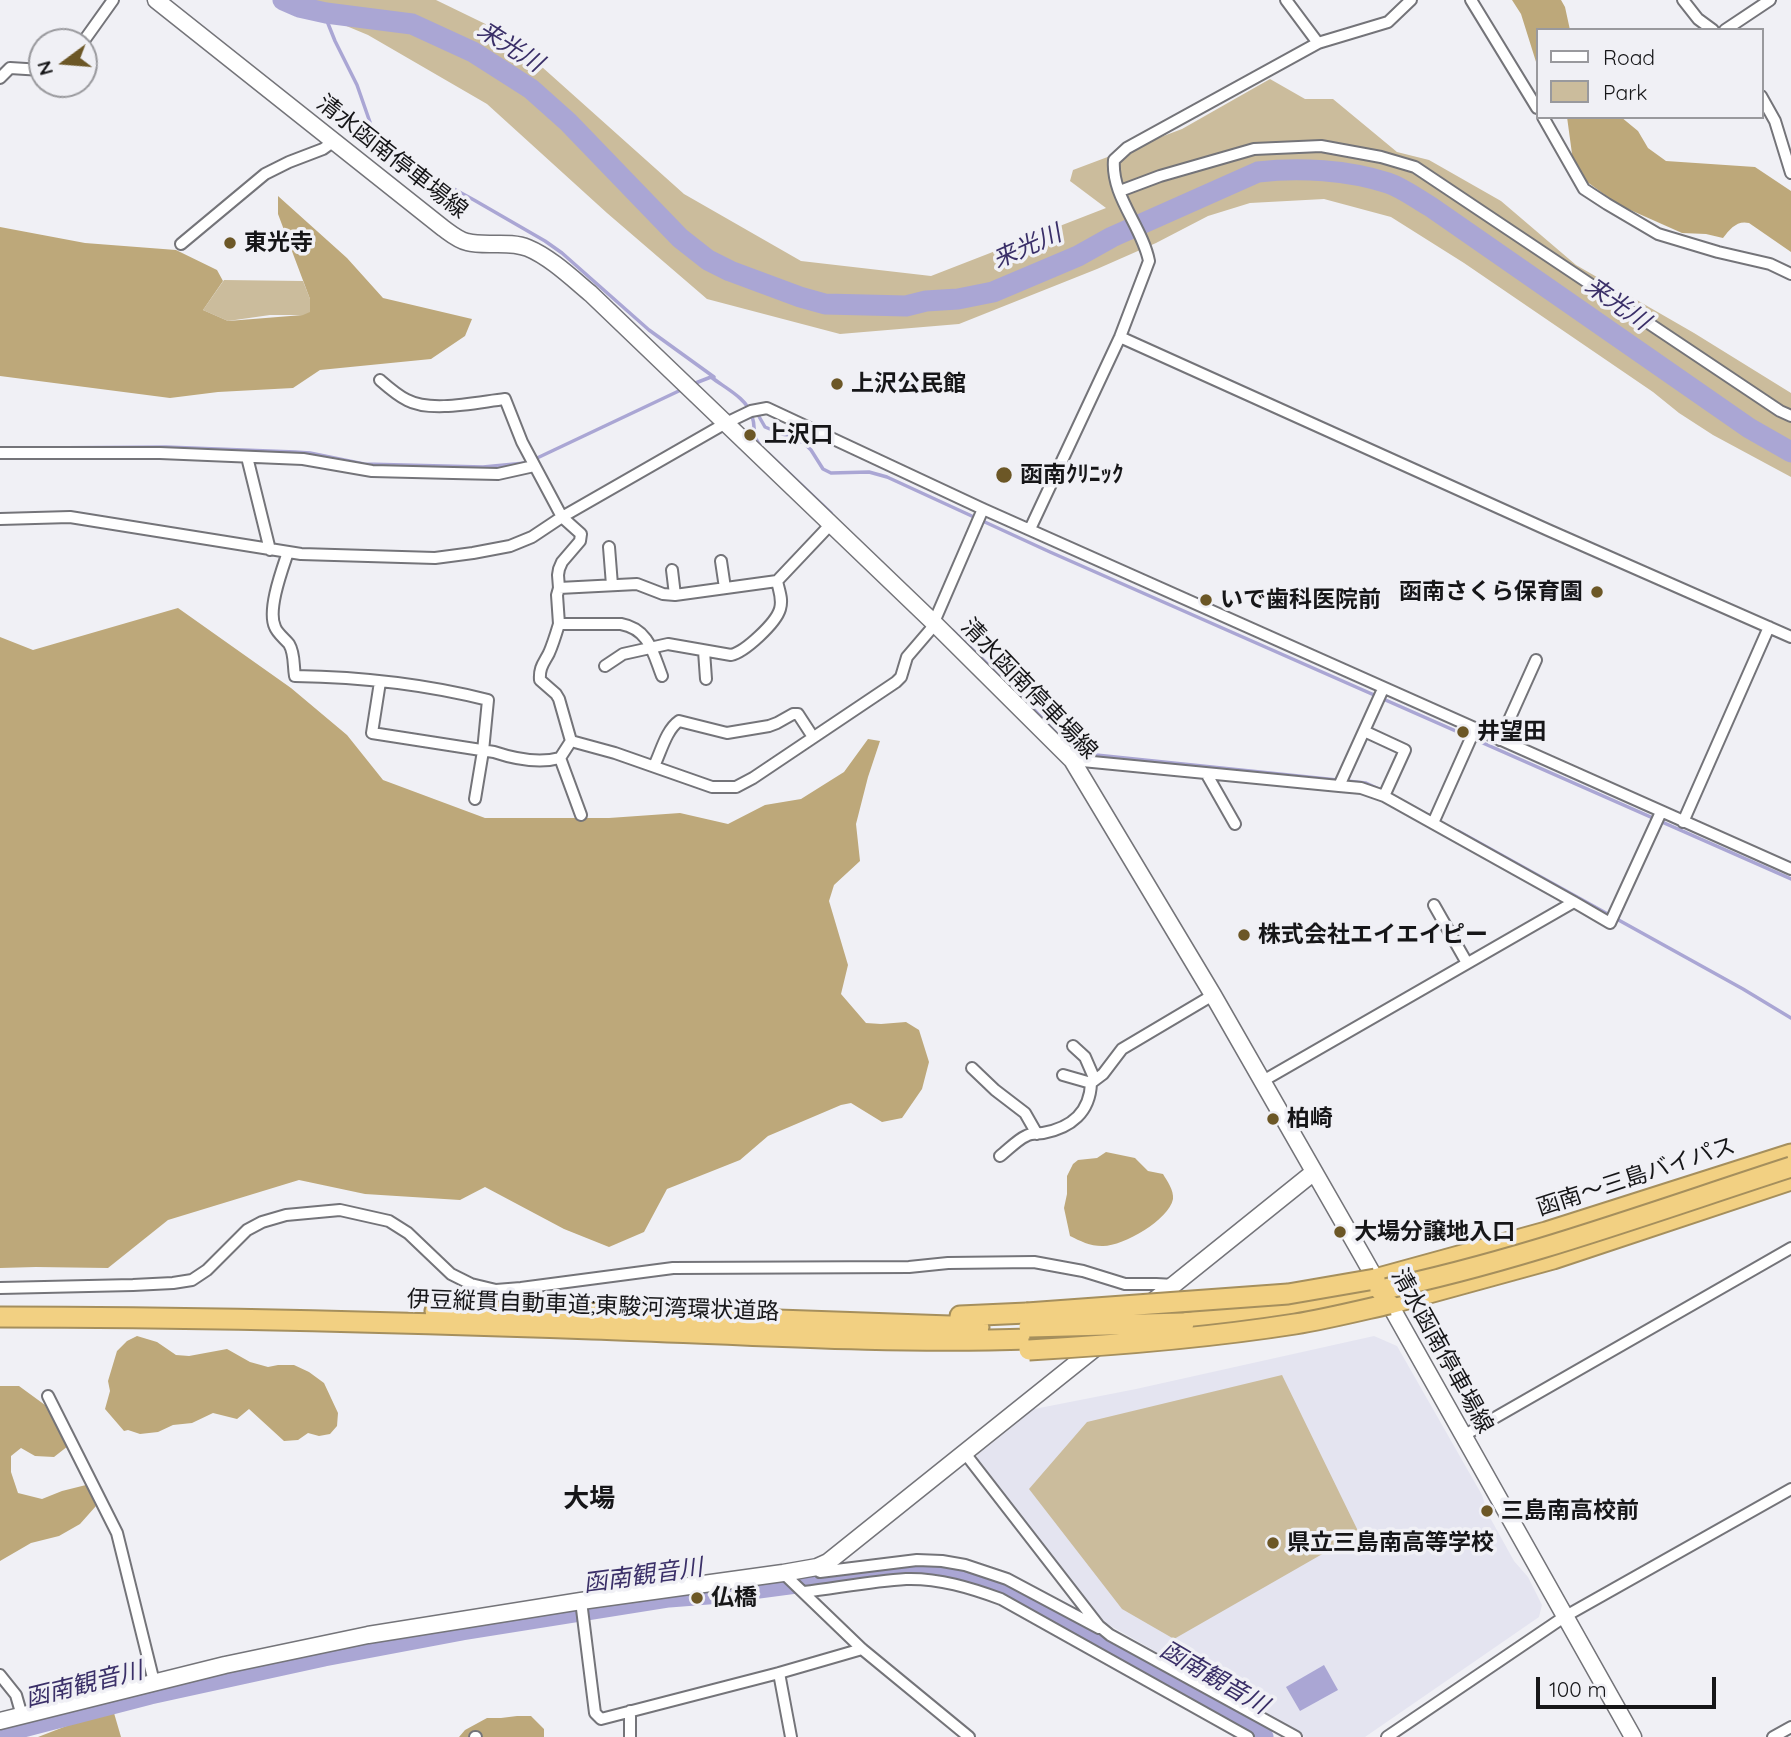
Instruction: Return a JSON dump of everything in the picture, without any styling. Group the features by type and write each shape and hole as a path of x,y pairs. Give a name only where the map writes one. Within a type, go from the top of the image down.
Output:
{"highway":[{"name":"函南～三島バイパス","path":"1029,1332 1375,1279 1546,1232 1791,1154"},
{"path":"829,1331 1029,1332 1184,1323 1319,1302 1463,1270 1553,1245 1791,1167"},
{"path":"829,1331 992,1350 1029,1332 1144,1343 1298,1323 1389,1304 1553,1259 1791,1180"},
{"name":"伊豆縦貫自動車道;東駿河湾環状道路","path":"0,1306 577,1321 829,1331"},
{"name":"伊豆縦貫自動車道;東駿河湾環状道路","path":"0,1317 577,1321"}],"main road":[{"name":"清水函南停車場線","path":"156,0 443,228 469,243 528,248 592,293 1072,760 1213,995 1633,1737"},
{"path":"0,1721 154,1682 368,1635 817,1567 828,1562 1314,1172"}],"street":[{"path":"93,28 113,0"},
{"path":"1286,0 1318,43"},
{"path":"1030,529 1121,337 1149,261 1147,249 1113,173 1114,160 1127,148 1318,43 1388,22 1411,0"},
{"path":"1471,0 1536,106"},
{"path":"1683,0 1698,19 1710,28"},
{"path":"1728,28 1770,0"},
{"path":"0,78 10,68 28,69"},
{"path":"1763,100 1788,149 1791,173"},
{"path":"1544,119 1584,190 1658,234 1770,264 1791,274"},
{"path":"181,244 265,174 323,149 334,141"},
{"path":"1121,195 1160,176 1254,149 1321,146 1381,157 1415,167 1791,416"},
{"path":"1121,337 1791,637"},
{"path":"380,380 407,400 419,405 441,406 505,398 522,442 562,517 581,534 580,541 562,562 556,595 559,624 548,655 539,670 540,680 559,699 571,741 560,758 523,760 494,752 372,733 380,682"},
{"path":"0,519 78,518 288,552 435,558 473,553 521,542 726,423 751,411 767,408 983,509 1791,869"},
{"path":"0,453 160,453 303,459 372,471 453,474 498,474 534,466"},
{"path":"247,457 270,550"},
{"path":"571,741 712,787 736,786 753,778 901,677 907,657 929,633 983,509"},
{"path":"559,588 642,584 663,594 675,595 777,581 830,525"},
{"path":"610,547 612,585"},
{"path":"288,552 273,602 274,623 294,655 295,676 362,679 422,686 488,700 475,799"},
{"path":"721,561 724,588"},
{"path":"673,570 675,595"},
{"path":"605,666 623,654 672,643 704,651 737,654 763,632 777,615 782,600 777,581"},
{"path":"559,624 628,625 644,634 662,676"},
{"path":"1683,822 1769,627"},
{"path":"704,651 706,679"},
{"path":"1500,740 1536,660"},
{"path":"1342,781 1383,688"},
{"path":"654,766 671,729 675,722 679,721 727,733 769,726 798,714 813,737"},
{"path":"1435,819 1475,729"},
{"path":"1364,731 1405,750 1386,792"},
{"path":"560,758 581,815"},
{"path":"1072,760 1206,773 1342,781 1361,788 1386,792 1610,923 1661,812"},
{"path":"1206,773 1235,824"},
{"path":"1261,1082 1574,902"},
{"path":"1434,905 1467,963"},
{"path":"1093,1081 1122,1049 1213,995"},
{"path":"1000,1156 1027,1136 1056,1130 1076,1120 1081,1114 1091,1093 1093,1081 1085,1057 1073,1046"},
{"path":"972,1068 1025,1113 1037,1134"},
{"path":"1063,1075 1093,1081"},
{"path":"0,1288 133,1285 192,1280 207,1270 247,1230 262,1222 286,1215 340,1210 389,1221 408,1233 451,1274 471,1284 496,1290 673,1268 909,1267 948,1263 1034,1262 1083,1271 1125,1284 1174,1285"},
{"path":"1463,1436 1791,1248"},
{"path":"48,1396 118,1535 154,1682"},
{"path":"964,1452 1105,1631 1296,1737"},
{"path":"1387,1737 1564,1617 1791,1489"},
{"path":"817,1567 820,1572 917,1560 965,1565 1007,1579 1105,1631"},
{"path":"783,1573 862,1649 969,1737"},
{"path":"804,1592 907,1579 967,1587 1001,1599 1248,1737"},
{"path":"581,1601 595,1713 601,1719 862,1649"},
{"path":"779,1673 791,1737"},
{"path":"0,1675 16,1695 22,1716"},
{"path":"630,1711 630,1737"},
{"path":"1773,1737 1791,1727"}],"shaded area":[{"path":"1512,0 1561,0 1570,28 1536,28 1536,62 1521,14"},
{"path":"1567,119 1623,119 1638,131 1648,148 1666,161 1755,167 1791,191 1791,252 1745,222 1737,224 1723,238 1682,233 1619,205 1583,179 1573,161"},
{"path":"278,196 347,258 383,298 472,319 465,336 431,359 320,370 293,388 170,398 0,376 0,227 85,243 176,250 217,270 223,281 203,310 228,321 303,315 310,312 310,299 278,214"},
{"path":"178,608 291,688 347,735 383,780 485,818 609,818 680,813 728,824 765,805 801,799 844,772 868,739 880,741 856,824 860,861 834,885 829,901 848,965 841,994 866,1023 906,1022 919,1030 929,1062 922,1089 902,1118 882,1122 851,1103 768,1136 740,1160 667,1189 644,1232 609,1247 564,1229 485,1187 460,1200 365,1194 299,1180 168,1220 108,1268 0,1268 0,637 33,650"},
{"path":"1106,1152 1135,1158 1148,1171 1163,1174 1173,1199 1163,1215 1143,1231 1121,1242 1098,1246 1070,1236 1064,1208 1067,1176 1073,1164 1078,1160 1097,1158"},
{"path":"137,1336 157,1342 176,1355 189,1356 227,1349 250,1362 268,1367 294,1365 324,1383 338,1413 337,1426 330,1434 319,1436 308,1433 298,1440 284,1441 249,1409 237,1419 213,1413 192,1423 173,1425 158,1432 140,1434 124,1431 105,1409 110,1391 108,1381 117,1351"},
{"name":"県立三島南高等学校","path":"1374,1336 1397,1346 1482,1495 1488,1514 1514,1561 1528,1577 1542,1605 1539,1617 1365,1737 1305,1737 1104,1622 978,1460 977,1455 1022,1419 1020,1415 1024,1411"},
{"path":"0,1386 19,1386 45,1405 68,1446 54,1457 35,1456 21,1448 11,1456 11,1472 18,1493 42,1499 86,1485 96,1506 80,1524 59,1536 31,1543 0,1561"},
{"path":"1324,1665 1338,1690 1300,1711 1286,1687"},
{"path":"114,1713 121,1737 38,1737 82,1720"},
{"path":"531,1716 544,1729 544,1737 459,1737 465,1730 487,1718"}],"green space":[{"path":"284,0 436,0 504,33 684,194 801,261 931,276 1106,208 1070,181 1073,170 1182,129 1270,79 1305,99 1333,99 1397,152 1429,160 1501,201 1576,265 1791,393 1791,477 1713,435 1679,413 1653,392 1464,263 1391,217 1324,199 1250,203 1208,216 1097,269 959,324 840,334 707,299 487,104 368,35"},
{"path":"224,280 303,281 310,299 310,315 270,315 228,321 203,310"},
{"path":"1282,1375 1359,1533 1174,1639 1122,1609 1029,1489 1087,1422"}],"waterway":[{"name":"来光川","path":"283,0 326,13 412,24 473,52 531,89 568,122 680,238 708,260 730,271 825,304 906,306 993,292 1078,256 1112,237 1258,172 1323,171 1357,175 1388,183 1431,207 1749,428 1791,452"},
{"path":"326,13 372,128 388,150 545,241 649,330 714,377"},
{"path":"693,384 711,377 741,399 749,410 755,435 762,448"},
{"path":"535,459 683,389"},
{"path":"757,413 765,427 804,443 823,469 831,473 869,472 887,477 1050,552 1791,879"},
{"path":"34,448 166,447 295,452 364,464 483,467 525,463"},
{"path":"768,453 831,513"},
{"path":"952,630 1058,735"},
{"path":"1071,748 1077,753 1366,783 1381,790"},
{"path":"1458,831 1791,1018"},
{"name":"函南観音川","path":"0,1733 150,1694 324,1656 462,1630 669,1597 721,1593 902,1569 950,1573 983,1581 1014,1593 1263,1737"}],"place":[{"name":"東光寺","path":"230,243"},
{"name":"上沢公民館","path":"837,384"},
{"name":"上沢口","path":"750,435"},
{"name":"函南ｸﾘﾆｯｸ","path":"1004,475"},
{"name":"函南さくら保育園","path":"1597,592"},
{"name":"いで歯科医院前","path":"1206,600"},
{"name":"井望田","path":"1463,732"},
{"name":"株式会社エイエイピー","path":"1244,935"},
{"name":"柏崎","path":"1273,1119"},
{"name":"大場分譲地入口","path":"1340,1232"},
{"name":"三島南高校前","path":"1487,1511"},
{"name":"県立三島南高等学校","path":"1273,1543"},
{"name":"仏橋","path":"697,1598"}],"district":[{"name":"大場","path":"589,1499"}]}
